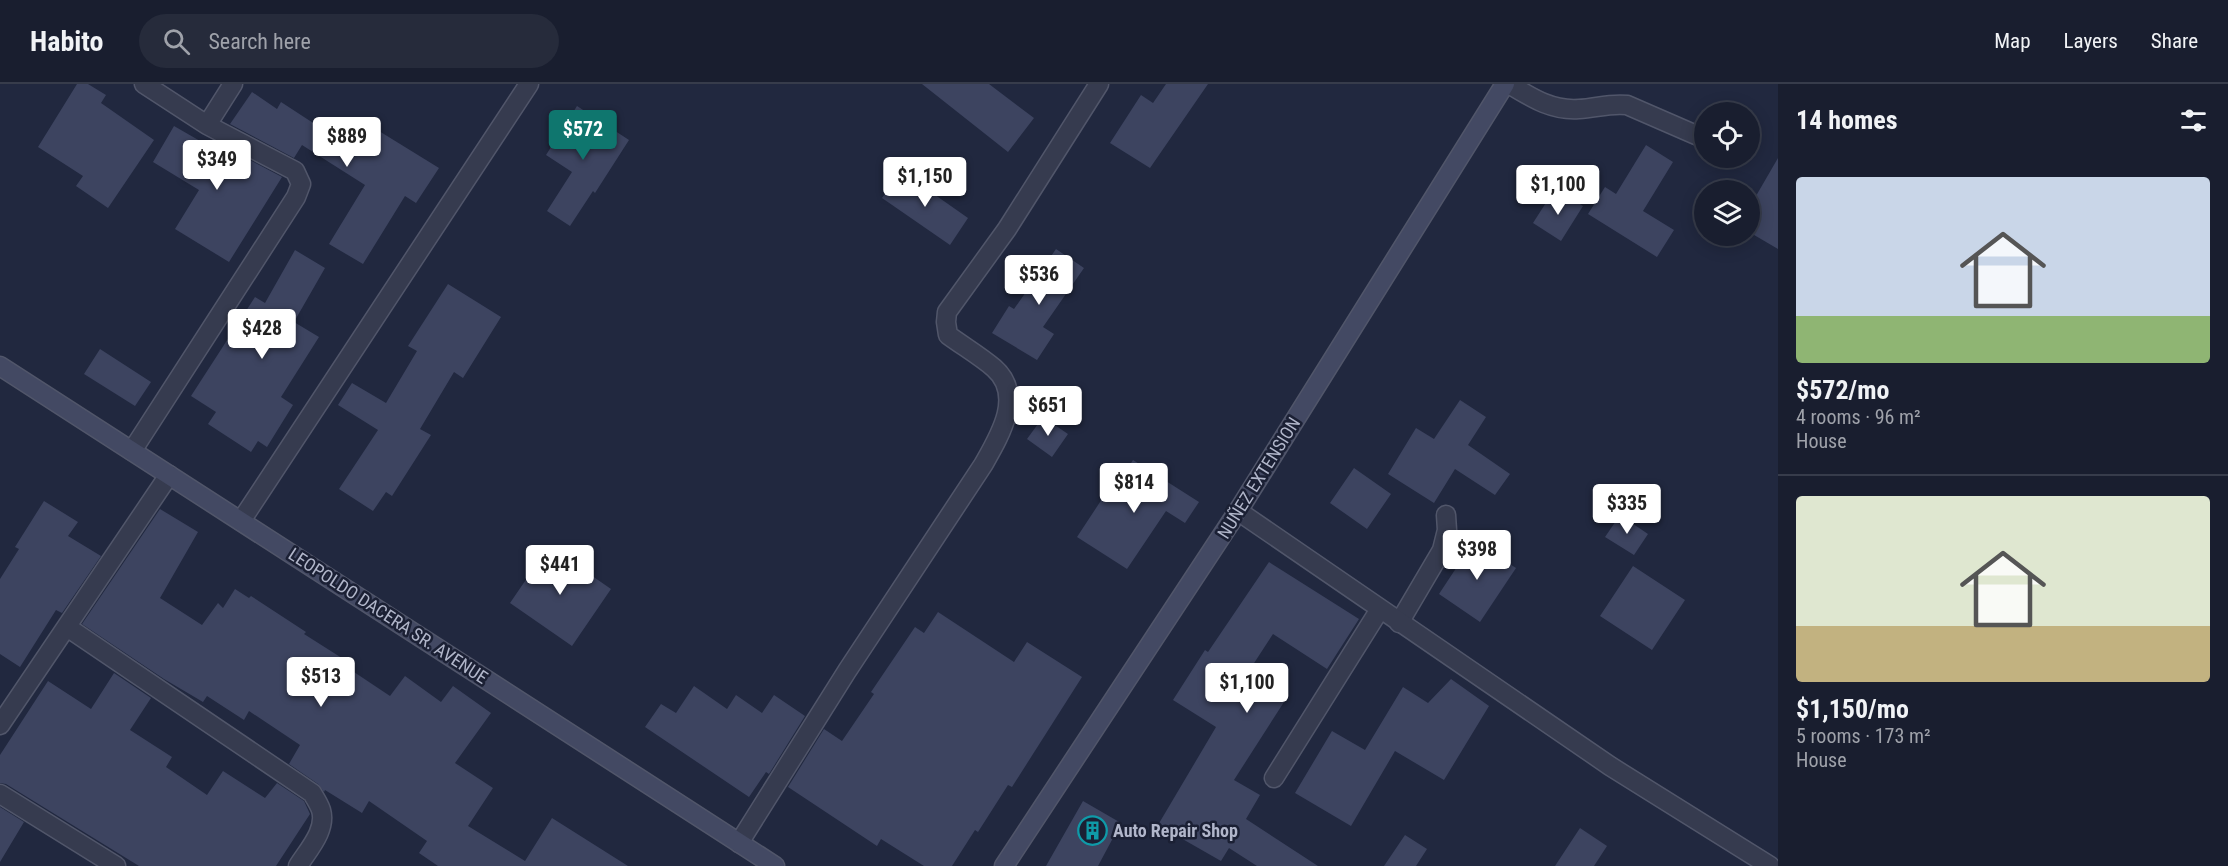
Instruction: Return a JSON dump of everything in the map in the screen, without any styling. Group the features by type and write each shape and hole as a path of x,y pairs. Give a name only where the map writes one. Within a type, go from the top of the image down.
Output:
{"main road":[{"name":"NUÑEZ EXTENSION","path":"1004,866 1238,511 1507,84"},
{"name":"LEOPOLDO DACERA SR. AVENUE","path":"0,366 775,866"}],"street":[{"path":"132,451 296,197 301,184 295,171 207,125 144,84"},
{"path":"207,125 233,84"},
{"path":"241,521 529,84"},
{"path":"739,843 847,670 983,465 998,437 1007,417 1008,399 1005,381 995,369 948,335 947,312 1006,229 1099,84"},
{"path":"1507,84 1552,108 1581,109 1617,104 1627,105 1694,134"},
{"path":"0,725 169,475"},
{"path":"1238,511 1610,766 1770,866"},
{"path":"1399,623 1442,550 1447,530 1446,514"},
{"path":"1274,778 1380,609"},
{"path":"67,627 312,793 321,810 322,822 318,836 298,866"},
{"path":"0,794 116,866"}],"building":[{"path":"77,84 88,84 106,95 101,103 154,140 108,208 76,186 83,176 38,147"},
{"path":"922,84 989,84 1034,118 1008,152"},
{"path":"1166,84 1208,84 1150,168 1110,143 1141,95 1153,103"},
{"path":"252,92 277,109 281,102 350,147 366,123 439,168 416,203 405,196 363,264 329,244 365,185 302,145 294,158 230,124"},
{"path":"577,106 629,140 595,193 593,191 570,226 547,211 572,172 546,155"},
{"path":"174,126 214,149 218,143 282,177 229,262 175,229 199,190 153,162"},
{"path":"1646,145 1673,162 1643,211 1674,230 1657,257 1588,214 1605,187 1616,194"},
{"path":"1778,158 1778,249 1760,238 1760,189"},
{"path":"901,171 968,218 950,245 882,198"},
{"path":"1560,191 1583,206 1561,241 1533,223 1549,198 1554,201"},
{"path":"1056,249 1084,268 1043,327 1054,334 1037,360 992,333 1009,306 1014,309"},
{"path":"295,250 325,268 294,322 319,337 281,397 293,405 267,447 258,441 251,452 208,424 216,412 191,396 255,297 265,303"},
{"path":"448,284 501,317 463,378 454,372 420,429 431,435 392,496 386,492 373,511 339,489 378,430 338,405 352,383 386,403 417,351 408,346"},
{"path":"100,349 151,382 135,406 84,374"},
{"path":"1460,400 1486,417 1468,445 1510,474 1495,495 1455,469 1434,503 1388,474 1416,428 1434,439"},
{"path":"1043,417 1068,434 1052,457 1027,439"},
{"path":"1133,460 1199,502 1185,523 1166,511 1127,569 1077,537 1102,499 1106,502"},
{"path":"1354,468 1391,494 1367,529 1330,503"},
{"path":"44,501 78,522 68,536 101,556 62,613 56,610 20,667 0,654 0,579 19,549 15,547"},
{"path":"160,509 198,532 160,598 202,625 218,603 223,608 235,589 249,598 251,596 306,632 304,634 345,660 342,664 390,696 405,676 441,702 453,686 491,713 455,763 493,788 468,826 525,861 552,818 628,866 438,866 419,853 427,841 369,801 362,813 325,790 324,792 318,784 289,764 300,745 249,711 244,720 207,696 203,702 82,624"},
{"path":"1620,515 1648,534 1634,555 1605,537"},
{"path":"1474,541 1516,568 1480,622 1439,594"},
{"path":"549,546 611,589 572,646 510,603"},
{"path":"1269,562 1359,619 1327,669 1273,634 1245,677 1284,702 1234,780 1260,795 1246,819 1318,866 1257,866 1229,848 1221,861 1158,825 1216,727 1173,700 1205,650 1208,652"},
{"path":"1633,566 1685,600 1652,650 1600,616"},
{"path":"938,612 1014,662 1027,642 1082,677 1012,787 1008,785 978,832 975,830 952,866 924,866 881,839 877,846 788,787 824,729 842,741 874,694 871,692 915,627 924,633"},
{"path":"114,673 151,698 130,730 172,757 166,767 207,795 223,771 265,798 277,783 304,801 310,814 276,866 139,866 6,784 0,783 0,755 48,681 91,709"},
{"path":"1451,679 1489,706 1444,780 1395,751 1351,826 1295,793 1332,731 1365,750 1403,687 1428,703"},
{"path":"694,686 727,709 736,695 762,713 774,695 805,716 769,774 766,772 749,797 645,727 661,704 676,713"},
{"name":"Auto Repair Shop","path":"1083,801 1121,823 1098,866 1046,866"},
{"path":"0,807 24,822 0,862"},
{"path":"1580,828 1607,846 1594,866 1555,866"},
{"path":"1405,835 1427,849 1416,866 1384,866"}],"place":[{"name":"Auto Repair Shop","path":"1092,831"}]}
